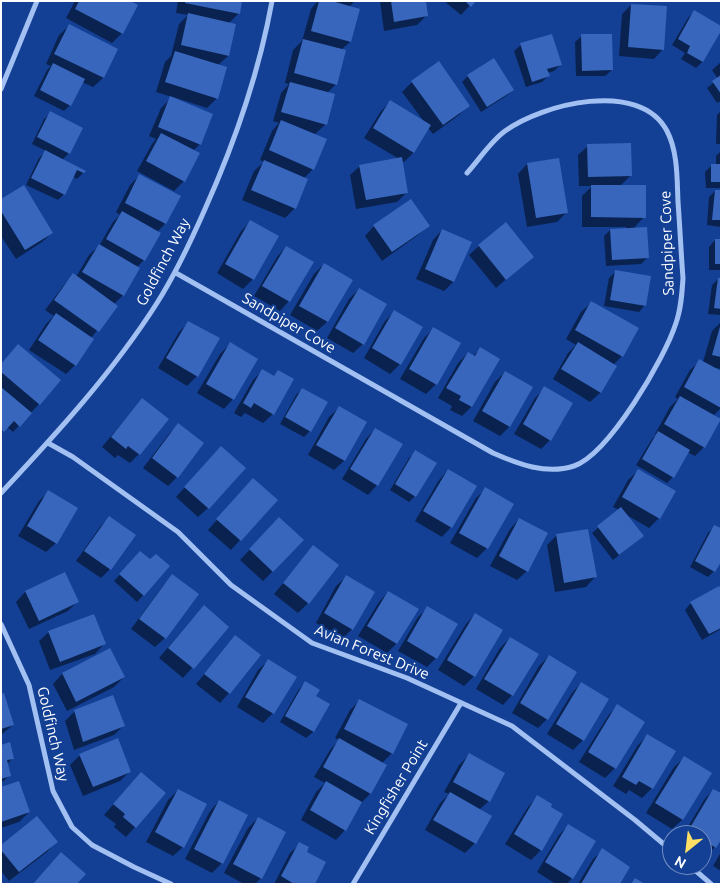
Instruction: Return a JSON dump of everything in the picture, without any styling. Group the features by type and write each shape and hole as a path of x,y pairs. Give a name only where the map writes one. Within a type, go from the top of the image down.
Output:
{"street":[{"path":"1,89 37,1"},
{"name":"Goldfinch Way","path":"1,492 48,443 123,352 176,273 212,195 238,131 250,93 272,1"},
{"name":"Sandpiper Cove","path":"176,273 493,453 511,461 544,469 560,469 574,466 585,461 596,451 628,412 659,360 677,322 683,278 676,173 668,132 655,116 631,104 600,101 553,108 522,120 502,132 467,173"},
{"name":"Avian Forest Drive","path":"48,443 73,457 178,532 232,585 312,643 407,678 512,726 662,843"},
{"name":"Goldfinch Way","path":"1,624 29,685 54,791 72,827 92,846 134,868 171,884"},
{"name":"Kingfisher Point","path":"353,884 461,703"},
{"path":"701,875 711,884"}],"building":[{"path":"79,1 131,1 138,5 123,34 75,9"},
{"path":"185,1 242,1 240,14 185,3"},
{"path":"319,1 332,1 360,9 351,42 311,31"},
{"path":"391,1 426,1 428,16 394,22"},
{"path":"465,1 476,1 471,7"},
{"path":"631,4 667,6 664,50 628,47"},
{"path":"694,10 721,26 721,31 703,62 687,53 690,46 678,39"},
{"path":"188,13 236,24 229,56 181,45"},
{"path":"69,24 118,49 104,78 54,54"},
{"path":"552,34 562,65 547,69 550,76 532,82 520,43"},
{"path":"581,34 612,34 613,70 582,71"},
{"path":"303,39 346,50 337,85 294,73"},
{"path":"175,51 227,67 218,99 165,82"},
{"path":"494,58 514,90 487,107 467,75"},
{"path":"439,61 470,106 443,125 411,81"},
{"path":"53,63 85,79 71,106 40,90"},
{"path":"721,75 721,94 712,81"},
{"path":"290,82 335,94 327,125 281,112"},
{"path":"170,96 213,114 201,145 158,127"},
{"path":"390,100 431,125 414,153 373,128"},
{"path":"50,111 83,128 70,154 37,137"},
{"path":"281,120 327,139 314,170 269,150"},
{"path":"161,133 200,153 185,182 146,161"},
{"path":"631,143 632,176 588,177 587,144"},
{"path":"45,150 86,171 84,173 77,170 65,195 31,178"},
{"path":"402,157 408,193 366,200 359,165"},
{"path":"559,158 568,213 536,218 527,163"},
{"path":"264,160 308,179 296,209 251,190"},
{"path":"711,164 721,164 721,182 711,182"},
{"path":"139,174 181,196 166,224 125,203"},
{"path":"24,185 53,233 25,250 1,211 1,199"},
{"path":"591,185 646,185 646,218 591,217"},
{"path":"715,190 721,190 721,220 712,220"},
{"path":"411,199 430,226 392,252 373,225"},
{"path":"122,211 161,233 145,261 106,239"},
{"path":"250,220 279,236 254,280 225,264"},
{"path":"506,222 534,257 506,280 478,245"},
{"path":"647,227 649,258 612,260 610,229"},
{"path":"442,229 472,242 454,282 425,269"},
{"path":"715,239 721,239 721,264 715,264"},
{"path":"99,244 140,268 124,296 82,272"},
{"path":"286,246 314,262 290,302 262,286"},
{"path":"324,263 353,280 328,322 299,306"},
{"path":"615,270 651,276 646,306 610,300"},
{"path":"73,273 118,306 99,332 54,300"},
{"path":"718,278 721,278 721,309 714,308"},
{"path":"359,288 387,304 364,345 335,328"},
{"path":"591,301 639,328 623,357 575,330"},
{"path":"394,310 423,327 401,365 372,348"},
{"path":"56,313 94,339 76,366 38,340"},
{"path":"188,321 220,338 198,377 166,358"},
{"path":"721,323 721,357 712,355"},
{"path":"433,327 461,343 437,385 409,369"},
{"path":"230,342 258,359 234,400 206,384"},
{"path":"578,342 617,366 601,393 561,369"},
{"path":"18,344 61,380 40,405 1,372 1,364"},
{"path":"480,347 500,359 472,407 459,400 461,396 446,388 468,352 475,356"},
{"path":"699,359 721,371 721,408 684,387"},
{"path":"262,369 274,376 278,370 294,379 274,415 254,403 251,408 243,403"},
{"path":"505,371 533,387 510,427 482,411"},
{"path":"544,386 573,403 551,441 523,424"},
{"path":"1,387 32,413 20,427 14,421 4,432 1,430"},
{"path":"302,388 328,402 311,432 285,417"},
{"path":"680,396 721,419 705,448 664,424"},
{"path":"142,398 169,419 140,455 128,446 126,449 111,437"},
{"path":"339,406 367,422 345,461 316,445"},
{"path":"178,423 204,443 178,478 152,458"},
{"path":"375,428 403,444 378,486 350,469"},
{"path":"658,431 690,450 674,478 642,459"},
{"path":"221,446 246,468 209,509 184,487"},
{"path":"415,450 437,463 416,497 395,484"},
{"path":"448,469 477,486 452,528 423,511"},
{"path":"638,469 676,491 660,519 622,497"},
{"path":"253,478 278,500 241,541 216,519"},
{"path":"485,487 514,504 488,549 459,533"},
{"path":"48,490 78,508 57,544 27,526"},
{"path":"621,507 644,536 619,555 597,526"},
{"path":"109,516 136,535 111,570 84,551"},
{"path":"279,517 304,540 273,572 249,549"},
{"path":"519,518 548,533 528,572 499,556"},
{"path":"714,525 721,528 721,562 715,572 695,561"},
{"path":"588,529 597,577 564,583 556,534"},
{"path":"313,545 339,565 309,604 283,583"},
{"path":"140,551 150,559 156,554 170,566 144,596 119,574"},
{"path":"65,572 79,602 39,621 25,591"},
{"path":"172,574 199,594 166,639 139,619"},
{"path":"346,575 375,592 353,630 324,613"},
{"path":"719,586 721,589 721,628 709,634 690,602"},
{"path":"388,591 419,609 397,644 367,626"},
{"path":"204,605 229,627 194,669 168,648"},
{"path":"427,606 458,624 437,659 407,641"},
{"path":"475,613 503,630 475,677 447,660"},
{"path":"94,614 106,644 60,662 48,631"},
{"path":"235,635 261,655 230,694 204,674"},
{"path":"510,637 539,654 513,696 484,679"},
{"path":"110,648 125,677 76,702 62,673"},
{"path":"549,655 577,672 548,720 520,703"},
{"path":"268,659 297,677 274,714 245,697"},
{"path":"305,681 320,690 316,696 330,704 314,732 285,716"},
{"path":"581,682 609,699 584,741 556,724"},
{"path":"4,693 14,725 1,729 1,694"},
{"path":"113,695 125,726 83,742 74,710"},
{"path":"359,699 408,724 393,754 344,729"},
{"path":"617,704 645,722 616,769 588,752"},
{"path":"647,734 676,751 653,789 639,781 636,785 622,777"},
{"path":"118,738 131,772 93,787 79,754"},
{"path":"339,738 387,765 371,794 323,767"},
{"path":"10,742 14,759 7,760 11,776 1,779 1,745"},
{"path":"469,753 505,773 490,802 453,782"},
{"path":"684,756 712,773 683,820 655,803"},
{"path":"141,772 166,793 136,828 123,817 125,814 113,804"},
{"path":"19,781 30,812 1,822 1,787"},
{"path":"326,781 362,802 346,831 310,810"},
{"path":"178,789 207,804 184,848 155,832"},
{"path":"713,789 721,793 721,840 716,848 712,845 712,825 692,825"},
{"path":"450,792 492,816 476,844 433,820"},
{"path":"537,795 552,804 551,807 563,814 542,851 514,834"},
{"path":"219,800 248,815 223,864 194,849"},
{"path":"37,816 58,842 19,872 1,850 1,845"},
{"path":"258,817 286,832 262,879 233,864"},
{"path":"568,824 596,841 573,879 545,862"},
{"path":"299,842 309,847 307,852 326,862 315,884 294,884 281,876"},
{"path":"602,848 630,867 620,884 581,884"},
{"path":"61,852 86,874 77,884 33,884"},
{"path":"635,878 645,884 631,884"}]}
